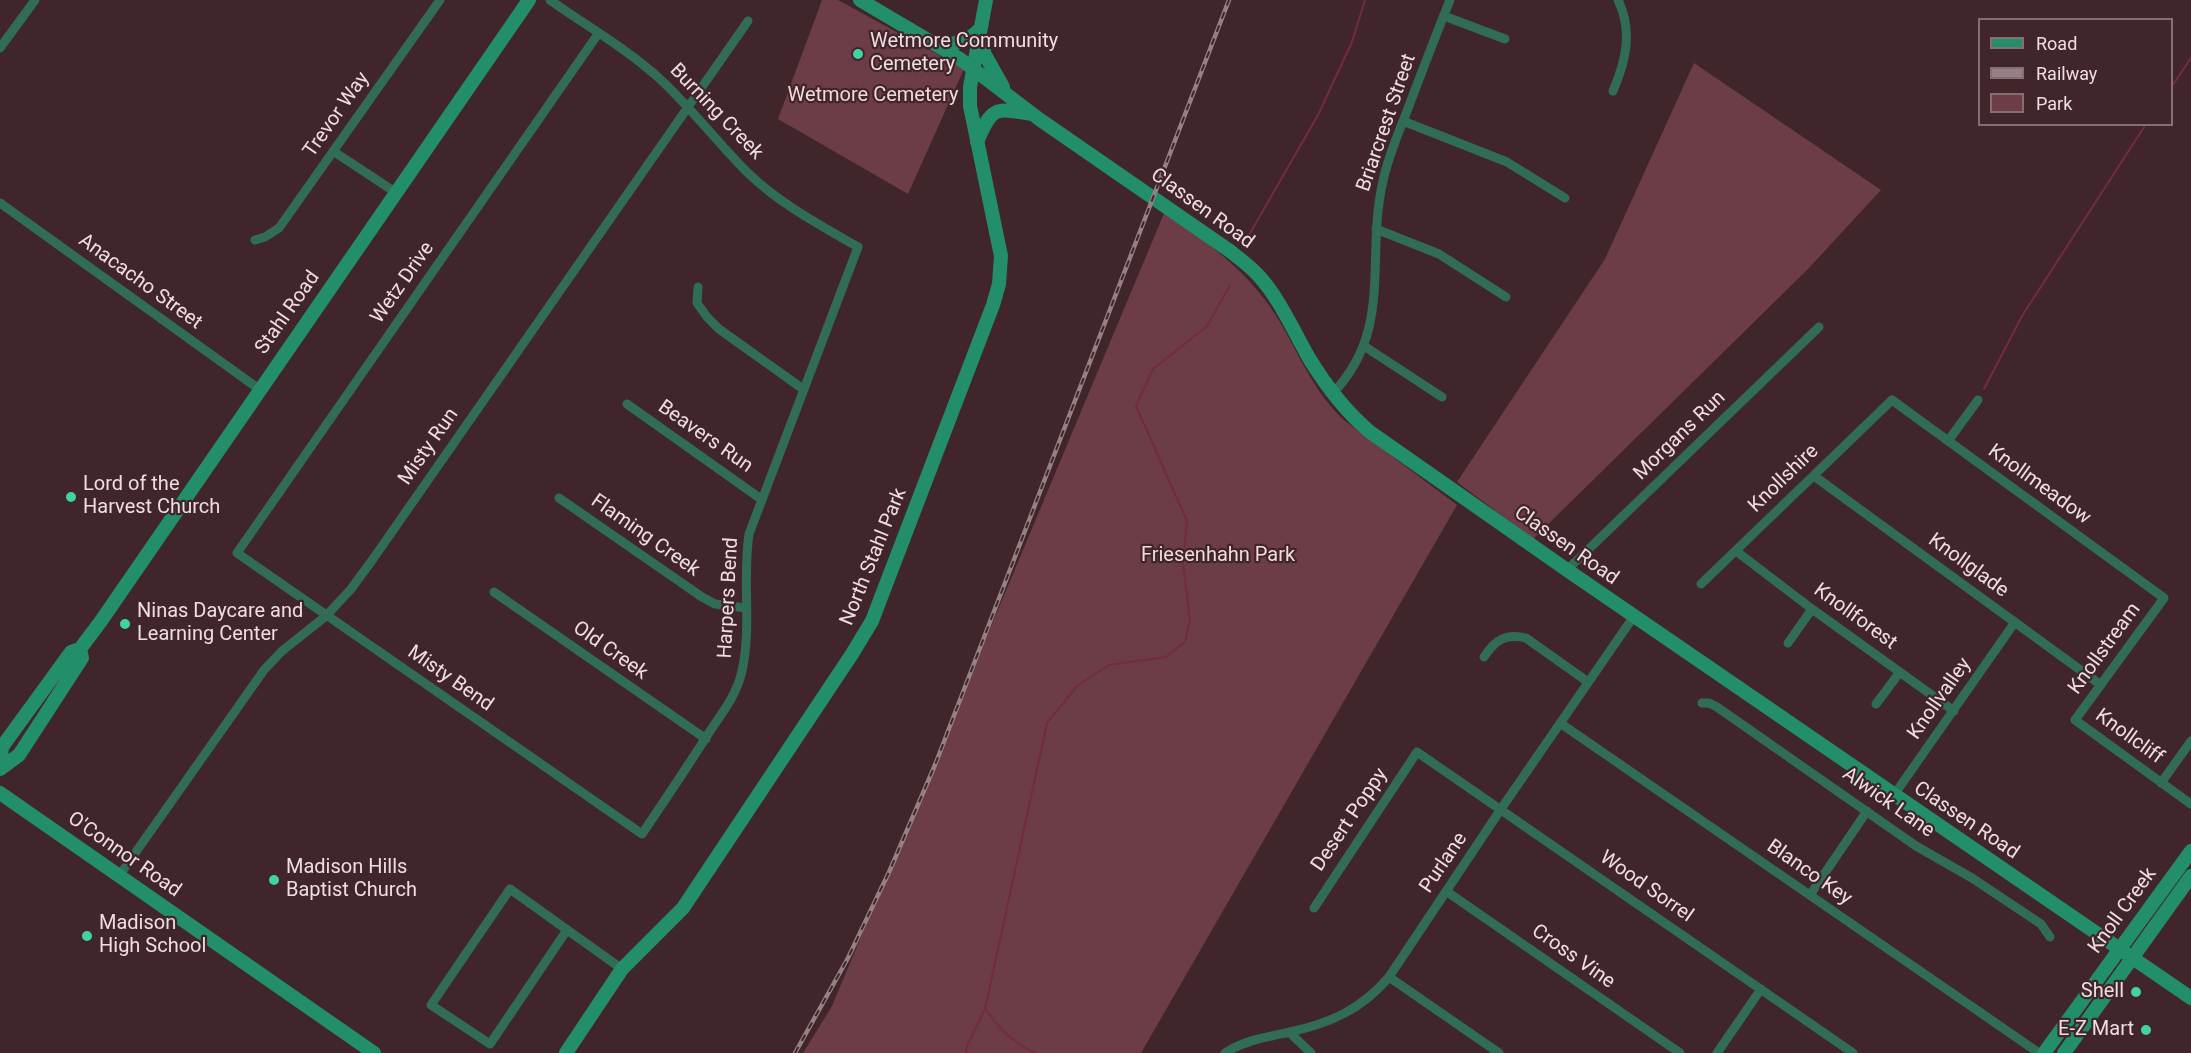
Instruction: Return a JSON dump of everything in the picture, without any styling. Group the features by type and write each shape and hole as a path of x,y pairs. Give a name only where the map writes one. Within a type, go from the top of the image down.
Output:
{"street":[{"path":"0,48 35,0"},
{"name":"Trevor Way","path":"255,240 279,228 440,0"},
{"name":"Stahl Road","path":"0,768 2,747 71,652 80,649 529,0"},
{"name":"Burning Creek","path":"550,0 643,64 662,81 749,174 774,195 801,214 858,247"},
{"name":"Classen Road","path":"860,0 934,43 1008,93 1034,114 1230,251 1253,270 1266,285 1309,357 1343,407 1371,432 1567,570 2191,998"},
{"path":"973,69 986,0"},
{"name":"Briarcrest Street","path":"1333,393 1350,374 1364,346 1375,294 1376,229 1383,178 1450,0"},
{"path":"1613,90 1625,60 1627,41 1626,23 1618,0"},
{"path":"1444,15 1505,39"},
{"name":"Misty Run","path":"119,876 264,670 282,651 326,616 351,589 748,21"},
{"path":"934,43 962,42 980,30"},
{"path":"980,30 985,55 1008,93"},
{"name":"Wetz Drive","path":"237,553 598,34"},
{"name":"North Stahl Park","path":"566,1053 622,969 683,908 872,621 999,284 1001,256 998,237 970,106 973,69"},
{"path":"977,142 987,119 994,113 1008,110 1034,114"},
{"path":"1403,121 1507,162 1565,198"},
{"path":"333,151 396,192"},
{"name":"Anacacho Street","path":"0,203 259,389"},
{"path":"1376,229 1439,254 1506,297"},
{"name":"Harpers Bend","path":"642,834 734,695 742,672 745,650 747,546 753,522 858,247"},
{"path":"698,287 697,303 712,323 803,388"},
{"name":"Morgans Run","path":"1567,570 1819,327"},
{"path":"1364,346 1442,398"},
{"name":"Knollmeadow","path":"1892,400 2164,598"},
{"name":"Knollshire","path":"1701,584 1892,400"},
{"path":"1948,441 1978,400"},
{"name":"Beavers Run","path":"627,404 761,500"},
{"name":"Knollglade","path":"1814,476 2101,685"},
{"name":"Flaming Creek","path":"560,498 702,597 722,606 746,609"},
{"name":"Knollforest","path":"1736,551 1954,711"},
{"name":"Misty Bend","path":"237,553 642,834"},
{"name":"Old Creek","path":"494,592 706,739"},
{"name":"Knollstream","path":"2075,720 2164,598"},
{"path":"1788,643 1812,609"},
{"name":"Purlane","path":"1225,1053 1258,1038 1319,1025 1346,1014 1370,998 1389,977 1634,616"},
{"name":"Knollvalley","path":"1894,795 2015,622"},
{"path":"1484,657 1499,640 1516,636 1526,638 1588,682"},
{"path":"1876,704 1900,672"},
{"name":"Alwick Lane","path":"1702,703 1718,707 1916,846 1972,878 2041,924 2050,937"},
{"name":"Knollcliff","path":"2075,720 2191,804"},
{"name":"Blanco Key","path":"1560,723 2039,1053"},
{"path":"2161,783 2191,741"},
{"name":"Wood Sorrel","path":"1417,752 1761,989 1840,1049 1853,1053"},
{"name":"Desert Poppy","path":"1314,908 1417,752"},
{"name":"O'Connor Road","path":"0,793 374,1053"},
{"path":"1809,895 1867,811"},
{"name":"Knoll Creek","path":"2044,1053 2191,851"},
{"name":"Knoll Creek","path":"2064,1053 2191,876"},
{"path":"567,930 490,1044 431,1005 510,889 622,969"},
{"name":"Cross Vine","path":"1446,891 1680,1053"},
{"path":"1389,977 1500,1053"},
{"path":"1717,1053 1761,989"},
{"path":"1289,1032 1311,1053"}],"green space":[{"name":"Wetmore Cemetery","path":"822,0 838,0 964,69 908,194 778,119"},
{"path":"1694,63 1881,190 1808,269 1533,539 1457,482 1605,259"},
{"name":"Friesenhahn Park","path":"1165,211 1224,257 1264,298 1314,383 1333,409 1345,421 1457,505 1141,1053 803,1053 832,1006"}],"waterway":[{"path":"1249,235 1318,115 1352,42 1365,0"},
{"path":"2173,85 2191,58"},
{"path":"1984,389 2022,316 2145,126"},
{"path":"966,1053 967,1046 985,1009 1047,723 1077,686 1109,665 1166,657 1185,642 1190,620 1183,563 1187,521 1136,406 1153,369 1207,326 1230,285"},
{"path":"985,1009 1008,1035 1036,1053"}],"railway":[{"path":"795,1053 848,958 890,870 935,765 1229,0"}],"place":[{"name":"Wetmore Community Cemetery","path":"858,54"},
{"name":"Lord of the Harvest Church","path":"71,497"},
{"name":"Ninas Daycare and Learning Center","path":"125,624"},
{"name":"Madison Hills Baptist Church","path":"274,880"},
{"name":"Madison High School","path":"87,936"},
{"name":"Shell","path":"2136,992"},
{"name":"E-Z Mart","path":"2146,1030"}]}
